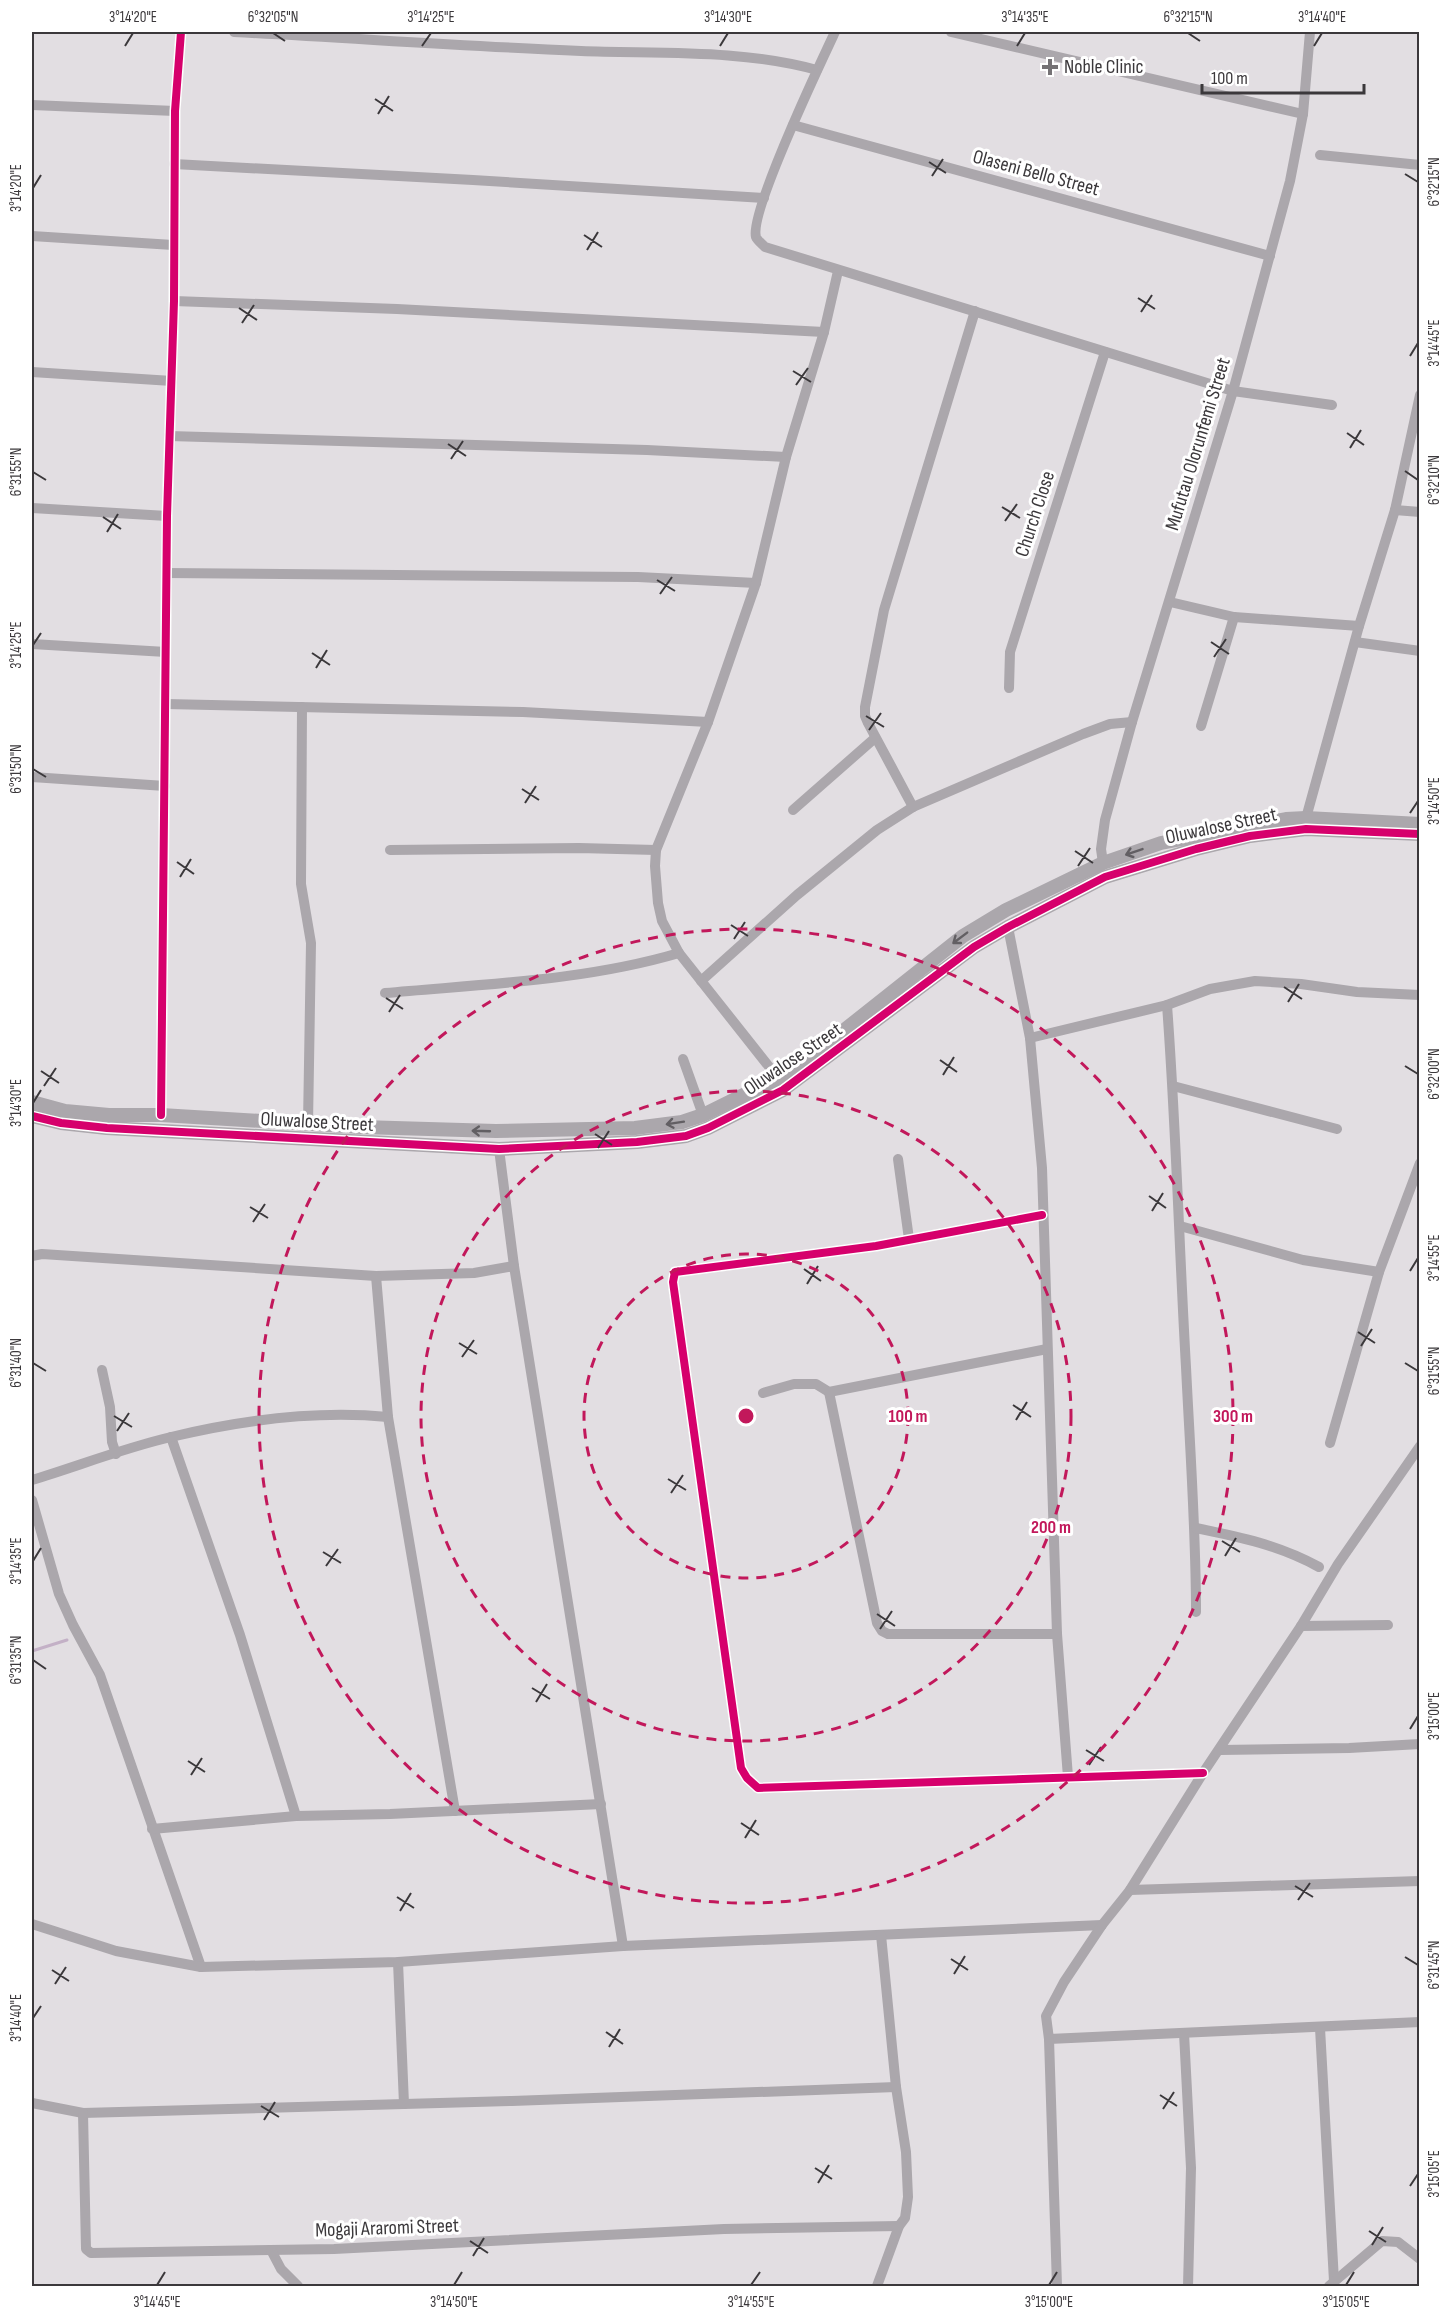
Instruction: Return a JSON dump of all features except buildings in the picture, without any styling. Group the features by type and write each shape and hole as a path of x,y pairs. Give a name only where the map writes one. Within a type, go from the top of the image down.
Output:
{"street":[{"path":"161,1115 167,516 174,301 175,111 181,32"},
{"path":"234,32 554,50 703,55 777,61 817,70"},
{"path":"835,32 793,125 764,198 756,226 756,237 765,247 1233,391 1332,405"},
{"path":"951,32 1303,114"},
{"name":"Mufutau Olorunfemi Street","path":"1103,863 1101,849 1105,820 1132,722 1233,391 1295,160 1303,114 1310,32"},
{"path":"32,105 175,111"},
{"name":"Olaseni Bello Street","path":"793,125 1270,256"},
{"path":"1320,155 1419,165"},
{"path":"174,164 764,198"},
{"path":"32,236 173,245"},
{"path":"778,1078 679,953 662,921 658,903 656,850 708,722 756,583 786,458 824,332 838,271"},
{"path":"174,301 397,309 824,332"},
{"path":"913,807 865,716 884,610 975,310"},
{"name":"Church Close","path":"1009,688 1010,652 1106,352"},
{"path":"32,372 172,381"},
{"path":"1306,818 1354,642 1395,510 1419,395"},
{"path":"170,436 647,450 786,458"},
{"path":"32,508 167,516"},
{"path":"1395,510 1419,512"},
{"path":"166,573 638,577 756,583"},
{"path":"1170,602 1234,617 1359,626"},
{"path":"1201,726 1234,617"},
{"path":"1354,642 1419,651"},
{"path":"32,644 166,652"},
{"path":"166,704 523,712 708,722"},
{"path":"302,707 302,884 311,943 308,1124"},
{"path":"701,981 797,895 877,830 913,807 1083,734 1110,724 1132,722"},
{"path":"792,810 875,738"},
{"path":"32,777 165,786"},
{"name":"Oluwalose Street","path":"32,1116 61,1123 107,1128 266,1129 308,1124 496,1131 635,1128 682,1122 704,1115 778,1078 832,1039 963,936 1006,910 1103,863 1161,843 1228,829 1306,818 1419,824"},
{"name":"Oluwalose Street","path":"32,1102 65,1111 161,1115 266,1129 499,1149 637,1142 686,1136 708,1128 783,1090 974,947 1105,877 1164,857 1250,836 1306,830 1419,834"},
{"path":"390,850 579,848 656,850"},
{"path":"1008,927 1030,1038 1041,1168 1057,1634 1068,1777"},
{"path":"385,993 566,977 679,953"},
{"path":"1030,1038 1167,1005 1210,989 1255,981 1419,996"},
{"path":"1167,1005 1196,1528 1196,1612"},
{"path":"683,1059 704,1115"},
{"path":"1173,1086 1337,1129"},
{"path":"499,1149 514,1266 623,1946"},
{"path":"898,1159 909,1239"},
{"path":"1330,1443 1379,1272 1419,1162"},
{"path":"1042,1215 866,1247 675,1272 673,1276 690,1415 741,1768 747,1778 758,1788 1203,1773"},
{"path":"1180,1226 1303,1260 1379,1272"},
{"path":"32,1256 42,1254 376,1276 474,1273 514,1266"},
{"path":"376,1276 388,1417 456,1811"},
{"path":"763,1393 794,1384 816,1384 829,1392 1047,1349"},
{"path":"102,1370 110,1407 112,1442 116,1454"},
{"path":"829,1392 875,1612 882,1631 888,1634 1057,1634"},
{"path":"32,1480 171,1437 264,1420 316,1414 388,1417"},
{"path":"171,1437 240,1635 296,1816"},
{"path":"1057,2286 1049,2039 1046,2016 1064,1982 1102,1925 1130,1890 1203,1773 1301,1626 1338,1564 1419,1446"},
{"path":"32,1500 59,1594 100,1675 201,1967"},
{"path":"1196,1528 1272,1545 1294,1553 1319,1567"},
{"path":"1301,1626 1388,1625"},
{"path":"1220,1750 1349,1748 1419,1744"},
{"path":"153,1829 296,1816 601,1804"},
{"path":"1130,1890 1419,1881"},
{"path":"32,1924 116,1951 201,1967 398,1962 623,1946 1102,1925"},
{"path":"877,2286 898,2226 905,2218 908,2197 906,2152 896,2087 881,1935"},
{"path":"398,1962 404,2104"},
{"path":"1049,2039 1419,2022"},
{"path":"1320,2028 1331,2284"},
{"path":"1184,2033 1191,2168 1188,2286"},
{"path":"32,2103 83,2113 896,2087"},
{"name":"Mogaji Araromi Street","path":"83,2113 87,2249 91,2253 345,2248 724,2229 898,2226"},
{"path":"1331,2284 1382,2241 1398,2242 1419,2259"},
{"path":"271,2250 281,2269 298,2286"}],"waterway":[{"path":"32,1651 67,1640"}],"cycle path":[{"path":"161,1115 167,516 174,301 175,111 181,32"},
{"path":"32,1116 61,1123 107,1128 499,1149 637,1142 686,1136 708,1128 783,1090 974,947 1105,877 1196,849 1250,836 1306,829 1420,834"},
{"path":"1042,1215 876,1246 675,1272 673,1282 741,1768 747,1778 758,1788 1203,1773"}],"place":[{"name":"Noble Clinic","path":"1050,67"}]}
